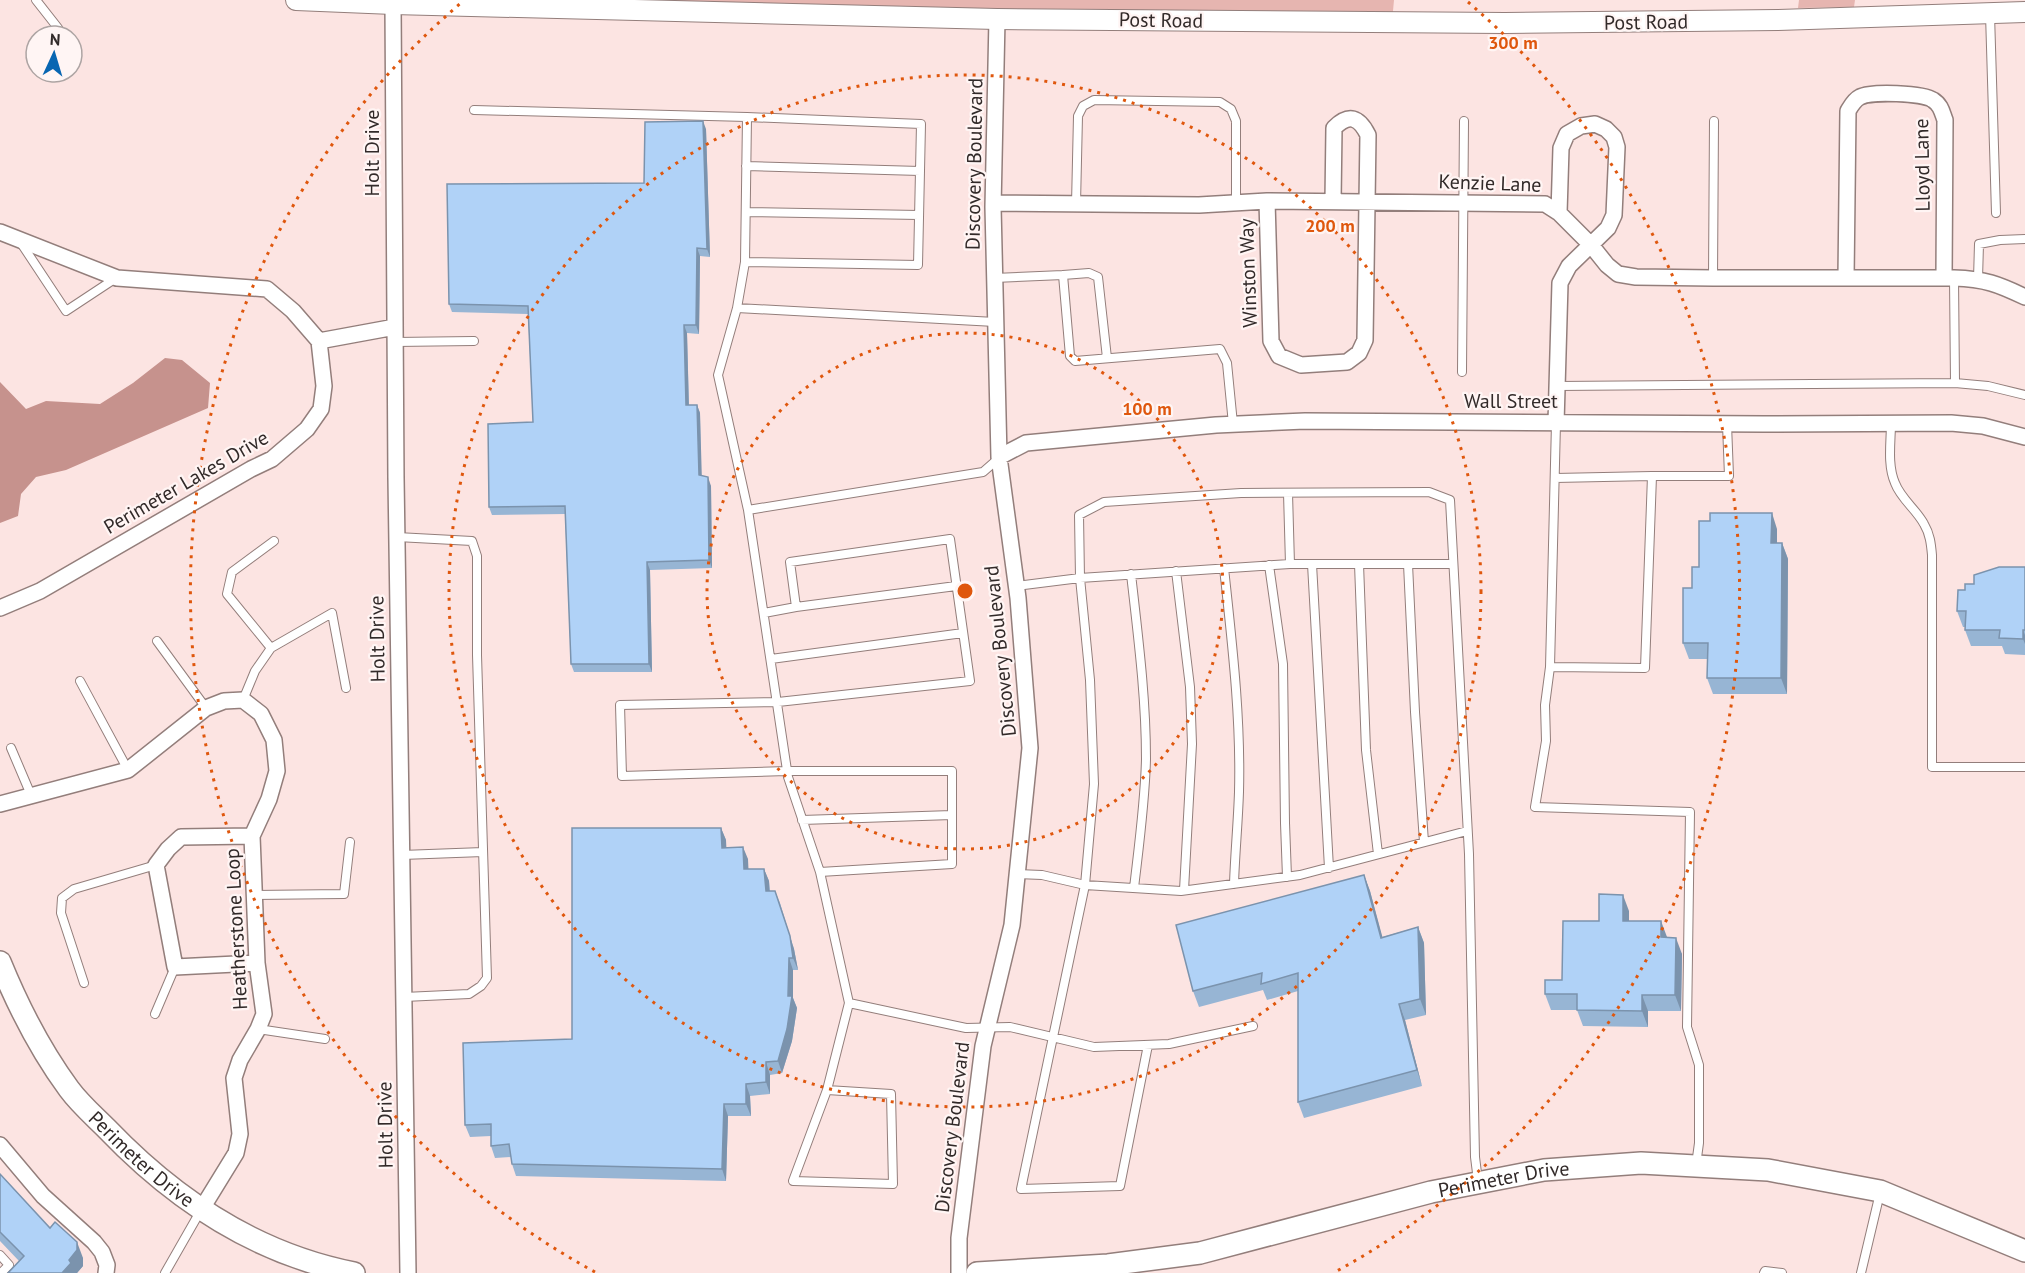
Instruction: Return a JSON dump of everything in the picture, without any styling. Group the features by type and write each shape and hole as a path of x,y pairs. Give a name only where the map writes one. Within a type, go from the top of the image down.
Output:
{"main road":[{"name":"Perimeter Drive","path":"0,962 47,1056 70,1091 127,1150 201,1210 252,1240 306,1263 354,1273"},
{"name":"Perimeter Drive","path":"976,1273 1108,1265 1200,1253 1431,1192 1544,1170 1641,1163 1768,1170 1880,1191 2025,1251"}],"street":[{"name":"Post Road","path":"296,0 997,19 1602,23 2025,12"},
{"name":"Holt Drive","path":"393,4 397,537 408,1273"},
{"name":"Discovery Boulevard","path":"959,1273 959,1238 983,1046 1012,925 1030,748 1016,586 999,458 993,203 997,19"},
{"name":"Lloyd Lane","path":"1846,278 1848,111 1860,97 1870,94 1926,96 1941,108 1945,120 1949,278"},
{"name":"Winston Way","path":"1268,201 1271,340 1279,356 1301,365 1347,362 1359,353 1365,340 1368,135 1362,123 1352,118 1342,120 1334,128 1333,201"},
{"path":"1556,423 1560,283 1569,266 1608,228 1614,215 1617,147 1614,137 1606,129 1595,124 1581,126 1567,134 1561,148 1559,213"},
{"name":"Kenzie Lane","path":"993,203 1199,205 1268,201 1366,201 1545,204 1559,213 1591,245 1606,265 1618,274 1635,277 1978,279 1997,284 2025,297"},
{"path":"0,232 117,278 267,289 293,311 319,341 395,335"},
{"name":"Perimeter Lakes Drive","path":"0,608 40,591 242,474 273,459 308,429 321,410 324,386 319,341"},
{"name":"Wall Street","path":"999,458 1026,443 1233,424 1305,421 1952,423 1983,426 2025,437"},
{"path":"0,804 128,770 206,708 224,701 243,700"},
{"name":"Heatherstone Loop","path":"201,1210 236,1153 240,1134 234,1078 240,1060 264,1014 257,963 252,836 269,799 277,771 274,740 261,714 243,700"},
{"path":"252,836 181,837 156,865 175,967 257,963"},
{"path":"0,1145 43,1196 102,1252 107,1265 106,1273"}],"lane":[{"path":"36,0 55,24"},
{"path":"1990,12 1996,213"},
{"path":"1076,204 1078,116 1083,106 1094,100 1220,102 1231,109 1236,121 1236,204"},
{"path":"474,110 921,124 918,265 746,262"},
{"path":"747,117 746,262 737,308 718,375 748,510 787,771 820,872 849,1003 827,1090 793,1181 893,1184 891,1094 827,1090"},
{"path":"1462,372 1464,121"},
{"path":"1713,278 1714,121"},
{"path":"746,166 920,171"},
{"path":"746,212 919,215"},
{"path":"1978,279 1979,244 2025,239"},
{"path":"21,242 66,311 117,278"},
{"path":"994,278 1089,273 1098,277 1107,358"},
{"path":"1063,275 1070,356 1075,361 1220,349 1227,363 1233,424"},
{"path":"1949,278 1955,383"},
{"path":"737,308 995,322"},
{"path":"395,335 474,341"},
{"path":"1557,386 1955,383 1988,386 2025,395"},
{"path":"1556,423 1550,667 1545,705 1546,741 1535,807 1690,812 1687,1027 1699,1065 1699,1143 1696,1166"},
{"path":"1891,423 1891,466 1894,482 1924,523 1930,538 1932,555 1932,767 2025,767"},
{"path":"1555,478 1729,476 1727,424"},
{"path":"748,510 983,472 999,458"},
{"path":"1550,667 1645,668 1652,476"},
{"path":"1148,1045 1120,1186 1021,1189 1084,885 1094,784 1090,680 1080,578 1079,515 1104,502 1242,493 1429,492 1450,500 1467,831 1475,1157 1478,1183"},
{"path":"1288,493 1290,564"},
{"path":"397,537 472,541 477,556 477,655 487,978 481,987 468,994 404,998"},
{"path":"796,607 790,562 950,538 970,681 778,702 620,705 622,776 787,771 952,771 952,864 820,872"},
{"path":"271,648 227,594 232,572 274,541"},
{"path":"1312,564 1329,868"},
{"path":"1359,564 1366,750 1378,854"},
{"path":"1408,564 1424,842"},
{"path":"1016,586 1080,578 1269,565 1453,564"},
{"path":"1269,565 1283,664 1287,877"},
{"path":"1224,568 1235,675 1238,740 1239,792 1234,884"},
{"path":"1176,571 1190,687 1192,744 1184,890"},
{"path":"1131,574 1142,670 1146,757 1144,808 1134,888"},
{"path":"764,613 956,586"},
{"path":"243,700 255,671 271,648 332,613 346,688"},
{"path":"771,659 963,633"},
{"path":"157,641 206,708"},
{"path":"80,681 128,770"},
{"path":"11,748 31,795"},
{"path":"802,820 952,815"},
{"path":"1017,874 1042,875 1084,885 1184,890 1287,877 1467,831"},
{"path":"254,895 344,894 350,842"},
{"path":"402,855 483,852"},
{"path":"84,983 61,913 62,898 74,889 156,865"},
{"path":"155,1014 175,967"},
{"path":"849,1003 966,1028 1010,1027 1094,1047 1169,1044 1253,1026"},
{"path":"258,1029 326,1039"},
{"path":"1861,1273 1880,1191"},
{"path":"165,1273 201,1210"},
{"path":"0,1255 9,1265 1,1273"},
{"path":"1764,1273 1765,1271 1782,1273"}],"shaded area":[{"path":"509,0 1394,0 1392,22"},
{"path":"1799,0 1855,0 1854,7 1798,8"},
{"path":"165,358 182,360 210,383 208,408 66,470 36,477 21,494 18,516 0,523 0,382 26,409 46,401 100,404 133,383"}],"building":[{"path":"703,121 707,249 697,248 696,325 684,325 686,405 697,405 699,475 708,477 709,560 647,562 649,664 571,664 565,506 489,507 488,424 533,422 528,306 449,304 447,184 644,183 645,122"},
{"path":"1710,513 1772,513 1771,543 1782,543 1781,678 1707,678 1708,643 1683,643 1683,588 1692,588 1692,567 1699,567 1699,521 1710,521"},
{"path":"1999,567 2025,567 2023,639 1999,638 2000,630 1965,630 1966,611 1957,611 1958,590 1965,590 1965,584 1974,584 1974,575"},
{"path":"572,828 721,828 722,848 743,847 744,869 764,869 766,891 775,891 790,936 793,958 789,958 788,996 792,996 787,1029 778,1061 766,1062 766,1082 746,1084 746,1104 724,1104 722,1169 512,1164 509,1144 491,1146 491,1124 465,1125 463,1043 572,1039"},
{"path":"1364,875 1381,938 1418,927 1420,999 1399,1004 1417,1070 1298,1102 1298,973 1261,984 1262,973 1193,991 1176,925"},
{"path":"1599,894 1623,895 1623,921 1661,921 1661,937 1676,938 1675,995 1642,995 1642,1011 1577,1010 1577,994 1545,994 1545,980 1562,980 1563,921 1599,921"},
{"path":"0,1174 50,1228 55,1222 77,1242 77,1250 69,1260 71,1263 62,1273 8,1273 24,1256 0,1232"}]}
